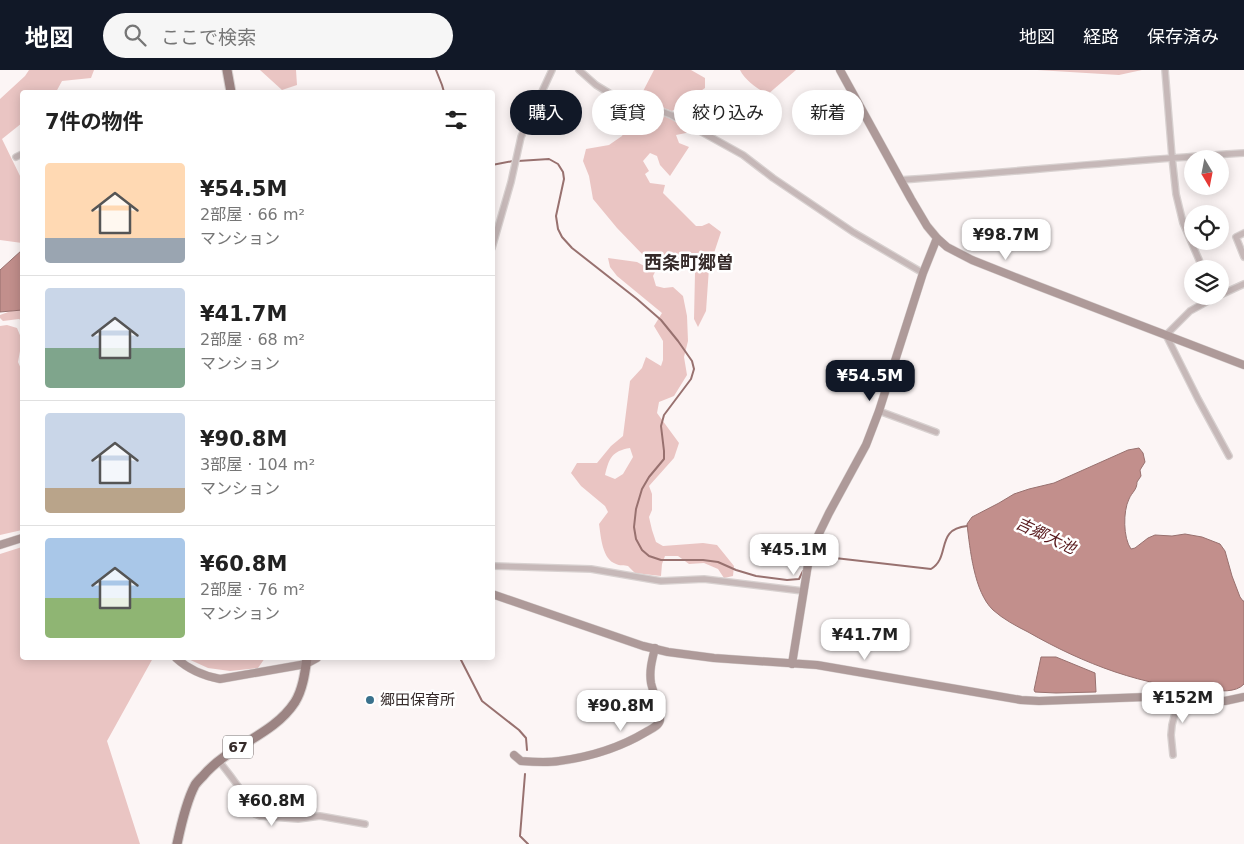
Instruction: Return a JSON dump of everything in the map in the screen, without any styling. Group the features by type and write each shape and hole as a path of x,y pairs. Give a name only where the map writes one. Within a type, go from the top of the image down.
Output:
{"main road":[{"path":"226,70 231,90"},
{"name":"67","path":"177,844 182,819 196,785 218,760 282,718 296,701 303,683 306,661"}],"street":[{"path":"495,237 520,137 552,70"},
{"path":"579,70 596,85 614,96 633,100 671,116 743,155 773,178 853,232 923,273"},
{"path":"840,70 927,226 947,247 972,260 1244,365"},
{"path":"1165,70 1176,194 1183,223 1199,260"},
{"path":"900,180 1172,157 1244,153"},
{"path":"16,157 20,155"},
{"path":"1244,233 1236,237 1244,257"},
{"path":"792,664 810,552 866,446 923,273 937,238"},
{"path":"1229,291 1244,284"},
{"path":"1166,335 1190,311 1201,305"},
{"path":"1166,335 1228,456"},
{"path":"879,411 936,432"},
{"path":"0,545 20,539"},
{"path":"495,566 591,569 661,580 704,580 803,591"},
{"path":"495,595 643,646 668,652 850,670 1021,700 1040,701 1172,696 1225,701 1244,697"},
{"path":"514,754 521,762 559,761 584,756 634,739 658,725 660,715 650,674 655,648"},
{"path":"178,660 209,677 220,679 306,661"},
{"path":"1172,696 1175,713 1171,735 1173,755"},
{"path":"218,760 238,784 255,814 298,819 320,816 364,824"}],"shaded area":[{"path":"29,70 94,70 91,78 62,81 57,90 20,90 20,125 2,139 20,176 20,243 0,240 0,99"},
{"path":"260,70 296,70 297,85 282,90"},
{"path":"654,70 691,70 705,78 705,88 702,90 674,90 674,110 672,111 664,108 664,90 644,90"},
{"path":"740,70 796,70 773,90 760,90"},
{"path":"1037,70 1142,70 1119,75"},
{"path":"664,116 674,121 674,135 676,135 679,143 689,147 670,176 660,165 657,156 650,153 643,161 649,171 645,174 650,183 665,185 663,193 696,226 709,223 721,232 709,268 706,311 698,327 694,319 695,273 689,264 677,266 645,257 593,199 589,176 583,161 586,149 609,145 622,136 664,135"},
{"path":"608,258 637,262 655,272 653,276 656,286 664,288 673,287 683,296 687,316 688,341 684,357 687,375 674,396 659,402 657,413 679,443 674,458 649,486 652,494 652,510 649,517 656,542 663,546 703,543 717,545 734,566 733,576 724,578 718,569 704,563 689,564 678,556 665,556 661,576 635,573 628,566 617,565 611,561 603,547 599,524 608,512 605,506 581,486 571,473 577,463 597,463 611,446 623,436 630,381 642,368 646,357 661,366 663,360 663,341 654,326 662,313 617,276 610,267","holes":["630,448 633,457 623,474 615,479 605,475 608,464 615,453"]},
{"path":"20,310 20,320 3,321 0,318 0,315"},
{"path":"7,325 17,328 20,335 18,362 20,366 20,530 0,535 0,326"},
{"path":"20,548 20,660 152,660 107,741 140,844 0,844 0,554"},
{"path":"190,660 264,660 258,668 230,671 208,668"}],"water":[{"path":"20,252 20,310 0,312 0,270"},
{"name":"吉郷大池","path":"1139,448 1143,453 1145,462 1140,470 1141,476 1127,504 1125,532 1128,544 1131,549 1155,535 1172,536 1185,534 1202,537 1220,544 1225,551 1240,597 1244,601 1244,684 1237,689 1217,691 1184,688 1138,679 1093,664 1049,644 1014,625 993,610 981,592 974,570 968,534 967,524 972,517 1014,494 1054,483 1128,450"},
{"path":"1041,657 1056,657 1095,673 1096,692 1035,692"}],"waterway":[{"path":"436,70 443,90"},
{"path":"518,161 549,159 558,164 563,172 564,179 556,216 558,229 562,237 572,248 661,320 692,361 694,369 691,379 664,415 661,426 664,459 642,489 636,509 634,527 636,539 642,550 649,556 661,560 718,562 756,576 787,580 799,579 803,571"},
{"path":"495,164 513,161"},
{"path":"810,559 835,558 931,569 941,558 947,538 951,532 957,528 967,526"},
{"path":"461,660 482,701 519,730 526,738 527,750"},
{"path":"525,774 520,836 528,844"}],"place":[{"name":"郷田保育所","path":"370,700"}],"district":[{"name":"西条町郷曽","path":"689,263"}]}
